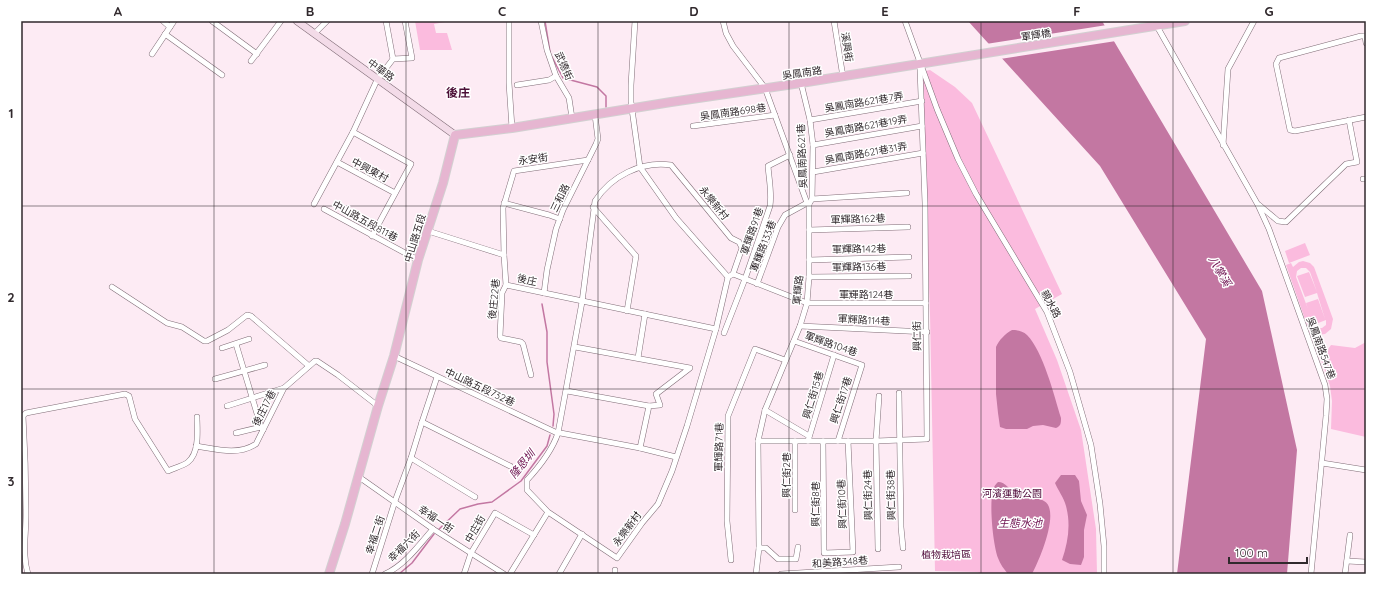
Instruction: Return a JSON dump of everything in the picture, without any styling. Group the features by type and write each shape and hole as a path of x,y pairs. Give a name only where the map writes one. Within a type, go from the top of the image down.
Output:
{"main road":[{"name":"中華路","path":"297,21 454,135"},
{"path":"1155,23 1185,21"},
{"name":"軍輝橋","path":"919,64 1155,23"},
{"name":"吳鳳南路","path":"632,109 765,88 801,84 919,64"},
{"path":"454,135 512,128 632,109"},
{"name":"中山路五段","path":"329,574 394,356 418,260 443,183 454,135"}],"street":[{"path":"162,21 170,27"},
{"path":"152,54 174,21"},
{"path":"212,21 257,54"},
{"path":"251,61 281,21"},
{"path":"314,34 328,21"},
{"path":"386,21 393,59 412,58 405,21"},
{"path":"509,21 509,83 512,128"},
{"name":"武德街","path":"541,21 547,50 556,76 569,98 572,118"},
{"path":"635,21 631,85 632,109 640,167 676,218 728,277 733,274 807,303"},
{"name":"軍輝路","path":"723,21 726,33 733,46 765,88 808,204 809,277 807,303 800,326 765,410 758,441 759,548 756,574"},
{"name":"溪興街","path":"834,21 843,77"},
{"path":"905,21 919,64"},
{"path":"1223,145 1228,69 1254,21"},
{"name":"吳鳳南路547巷","path":"1155,23 1258,205 1269,229 1325,385 1326,405 1322,463 1311,574"},
{"path":"165,34 222,75"},
{"path":"1366,44 1365,36 1279,58 1276,64 1290,130 1295,131 1366,117"},
{"name":"中興東村","path":"314,204 353,132 377,80 393,59"},
{"name":"興仁街","path":"758,441 795,441 809,438 824,441 927,439 925,203 922,101 919,64"},
{"name":"親水路","path":"919,64 958,159 976,194 1047,312 1070,372 1092,452 1101,511 1104,546 1104,574"},
{"path":"517,85 549,80 556,76"},
{"name":"吳鳳南路621巷","path":"801,84 810,120 813,145 812,199 808,204"},
{"name":"吳鳳南路621巷7弄","path":"810,120 922,101"},
{"name":"三和路","path":"544,293 547,270 556,229 598,139 595,115"},
{"name":"吳鳳南路698巷","path":"693,126 775,116"},
{"path":"1258,205 1278,221 1286,222 1346,164 1357,162 1349,120"},
{"name":"吳鳳南路621巷19弄","path":"813,145 922,126"},
{"path":"353,132 411,164 372,236"},
{"name":"吳鳳南路621巷31弄","path":"813,172 923,153"},
{"name":"軍輝路91巷","path":"724,333 745,279 770,206 772,198 769,185 768,166 790,155"},
{"name":"永安街","path":"504,203 514,171 588,160"},
{"name":"中興東村","path":"336,162 394,193"},
{"name":"永樂新村","path":"728,277 716,329 676,458 658,504 642,523 617,558 548,512 528,490 527,480 540,467 555,442 558,433 567,391 582,302 593,207 595,201 602,190 630,170 661,164 671,165 732,238 740,242 742,248 733,274"},
{"path":"812,199 907,193"},
{"path":"504,203 549,214 560,219"},
{"name":"後庄22巷","path":"504,203 502,208 506,285 502,294 500,336 502,338 521,342 523,344 531,375"},
{"name":"軍輝路133巷","path":"757,284 778,227 785,215 808,204"},
{"path":"593,207 636,256 627,311"},
{"name":"中山路五段811巷","path":"324,209 418,260"},
{"name":"軍輝路162巷","path":"809,230 908,226"},
{"path":"428,231 504,254"},
{"name":"軍輝路142巷","path":"809,260 910,257"},
{"name":"軍輝路136巷","path":"809,277 909,276"},
{"name":"後庄","path":"506,285 544,293"},
{"path":"112,287 167,323 182,327 204,341 207,341 228,330 247,316 251,316 309,366 317,361 338,375 378,406"},
{"path":"544,293 716,329"},
{"name":"軍輝路124巷","path":"807,303 926,303"},
{"path":"638,358 645,314"},
{"name":"軍輝路114巷","path":"800,326 927,332"},
{"path":"222,348 249,339"},
{"name":"軍輝路104巷","path":"794,341 862,365"},
{"path":"236,344 262,428 236,433"},
{"path":"567,391 649,406 660,405 656,394 690,368 574,347"},
{"name":"軍輝路71巷","path":"731,560 727,521 728,416 755,349 785,360"},
{"name":"興仁街15巷","path":"809,438 834,355"},
{"name":"中山路五段732巷","path":"394,356 558,433"},
{"path":"215,379 265,365"},
{"name":"興仁街17巷","path":"838,441 862,365"},
{"name":"後庄17巷","path":"196,446 236,452 256,444 262,428 284,388 309,366"},
{"name":"幸福二街","path":"372,574 437,377"},
{"path":"227,406 284,388"},
{"name":"興仁街38巷","path":"899,393 901,527 903,548"},
{"path":"28,574 24,554 26,531 26,463 23,416 26,413 125,394 128,396 135,419 168,471 187,463 192,458 196,446 197,417"},
{"name":"興仁街24巷","path":"878,549 876,441 879,396"},
{"path":"640,448 649,406"},
{"path":"765,410 809,438"},
{"path":"422,422 510,466"},
{"path":"558,433 640,448 676,458"},
{"name":"興仁街2巷","path":"795,441 795,510"},
{"name":"興仁街8巷","path":"824,441 824,553 837,552"},
{"name":"興仁街10巷","path":"837,552 853,552 848,441"},
{"path":"411,458 474,497"},
{"path":"1322,463 1366,470"},
{"name":"幸福一街","path":"359,477 433,529 504,574"},
{"path":"510,574 548,512"},
{"name":"中庄街","path":"464,574 471,553 495,513 534,535"},
{"name":"幸福六街","path":"385,574 390,572 409,556 433,529"},
{"path":"559,574 582,534"},
{"path":"1344,574 1350,535"},
{"path":"759,548 766,548 778,559 796,559 798,547"},
{"path":"1347,561 1366,562"},
{"name":"和美路348巷","path":"781,574 899,567"}],"green space":[{"path":"415,21 445,21 434,24 436,33 447,33 452,50 420,50"},
{"name":"河濱運動公園","path":"930,70 955,87 972,103 1062,294 1035,309 1057,360 1081,430 1096,529 1097,574 980,574 978,572 935,571 930,314 921,72"},
{"path":"1305,243 1310,255 1289,263 1285,251"},
{"path":"1303,261 1310,263 1314,267 1333,319 1331,329 1325,334 1317,335 1320,343 1314,345 1286,265 1291,263 1293,267 1299,262","holes":["1301,268 1306,268 1310,272 1317,292 1309,272 1297,276 1305,297 1317,293 1325,319 1318,299 1306,303 1308,309 1296,277 1297,271","1326,320 1326,325 1322,328 1317,328 1313,325"]},
{"path":"1366,342 1366,437 1331,429 1332,401 1330,386 1321,359 1331,345 1355,348"}],"water":[{"name":"八掌溪","path":"968,21 1102,21 1262,291 1297,450 1287,574 1177,574 1206,339 1100,166"},
{"path":"1012,330 1020,331 1027,335 1033,342 1043,362 1061,418 1059,426 1056,428 1043,425 1033,426 1027,429 1006,429 1000,427 996,394 996,347 1002,337"},
{"path":"1061,475 1075,475 1079,481 1081,501 1087,515 1084,530 1084,557 1081,565 1070,564 1062,560 1066,547 1069,527 1068,513 1065,503 1055,483"},
{"name":"生態水池","path":"998,482 1003,483 1016,493 1041,499 1049,506 1050,525 1043,548 1032,574 1008,574 998,558 993,534 991,505 994,486"}],"pier":[{"path":"1107,25 1116,41 1000,59 986,44"}],"waterway":[{"name":"隆恩圳","path":"545,21 550,52"},
{"name":"隆恩圳","path":"552,57 563,78 597,87 606,96 606,107"},
{"name":"隆恩圳","path":"542,304 547,332 547,362 554,414 553,426"},
{"name":"隆恩圳","path":"437,531 460,509 492,502 521,481 547,446 550,435"},
{"name":"隆恩圳","path":"399,574 412,563 434,534"}],"district":[{"name":"後庄","path":"458,92"}],"park label":[{"name":"植物栽培區","path":"946,554"}]}
